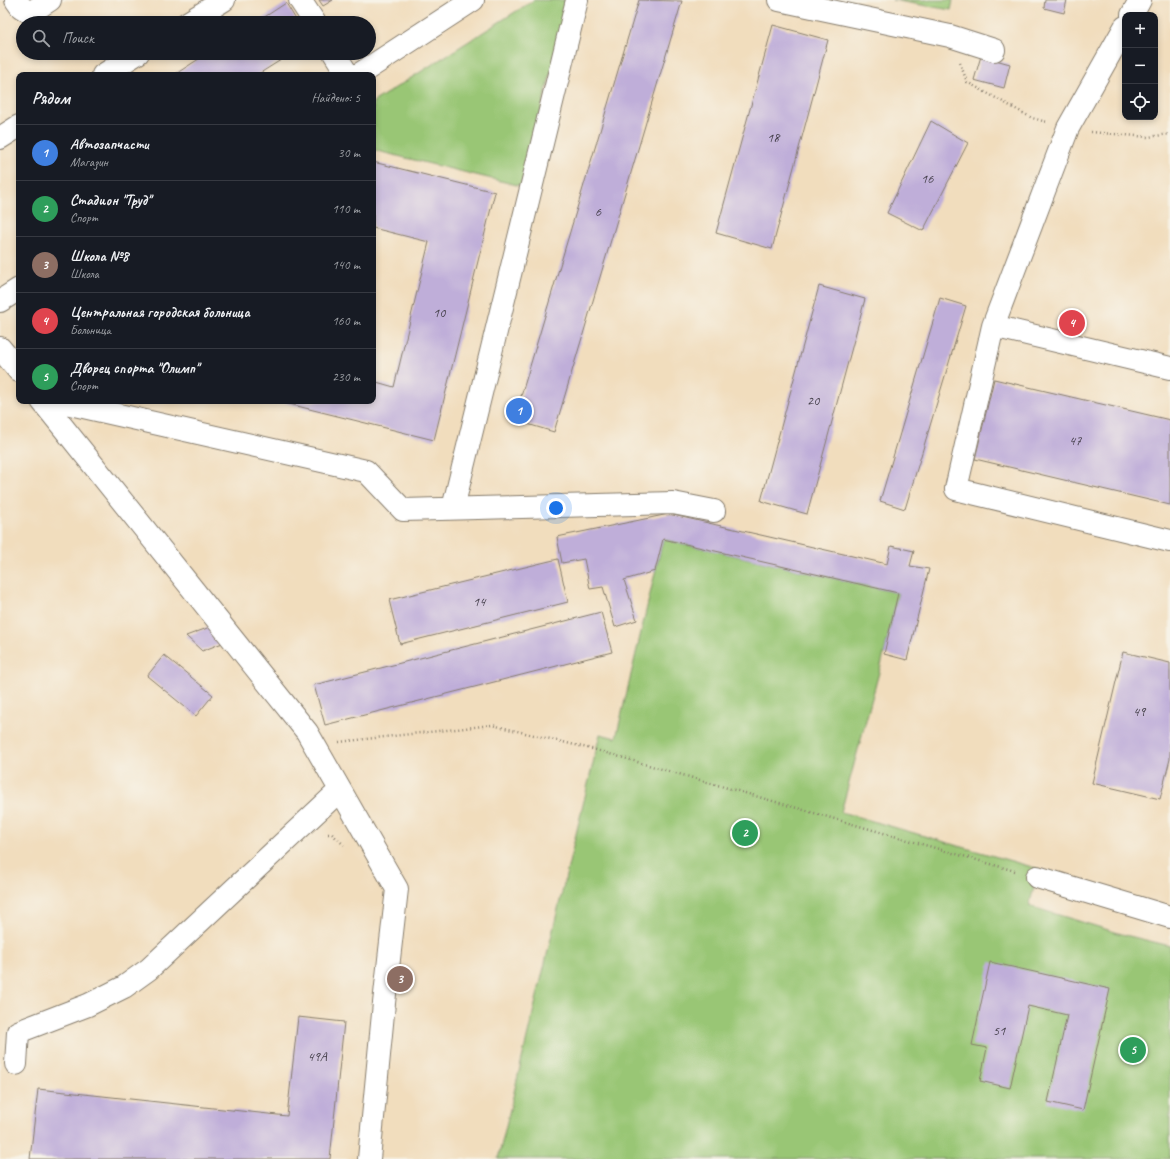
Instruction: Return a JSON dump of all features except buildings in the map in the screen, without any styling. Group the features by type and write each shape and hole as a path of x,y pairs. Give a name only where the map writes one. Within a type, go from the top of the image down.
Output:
{"street":[{"path":"16,0 21,7 29,12 50,0"},
{"path":"198,16 224,0"},
{"path":"300,0 310,16"},
{"path":"363,72 473,0"},
{"path":"453,508 577,0"},
{"path":"779,0 950,36 994,50"},
{"path":"1134,12 1140,0"},
{"path":"1122,32 1068,128 993,326 956,489 1170,541"},
{"path":"108,72 127,60"},
{"path":"338,60 346,72"},
{"path":"0,138 16,128"},
{"path":"0,301 16,291"},
{"path":"993,326 1170,368"},
{"path":"0,348 16,368"},
{"path":"44,404 307,732 397,889 369,1159"},
{"path":"70,404 366,471 403,510 673,503 714,511"},
{"path":"16,1064 18,1032 94,1002 124,987 149,969 340,790"},
{"path":"1037,877 1170,917"}],"path":[{"path":"950,36 967,82 1032,118 1078,130 1148,137 1170,134"},
{"path":"314,745 492,725 596,750 1037,877"}],"green space":[{"path":"534,0 570,0 521,186 376,151 376,100"},
{"path":"892,0 953,0 951,10"},
{"path":"663,539 898,593 884,654 841,812 1039,869 1029,906 1125,935 1170,946 1170,1159 498,1159 600,734 616,738"}],"place":[{"name":"Центральная городская больница","path":"1072,323"},
{"name":"Автозапчасти","path":"519,411"},
{"name":"Стадион \"Труд\"","path":"745,833"},
{"name":"Школа №8","path":"400,979"},
{"name":"Дворец спорта \"Олимп\"","path":"1133,1050"}]}
